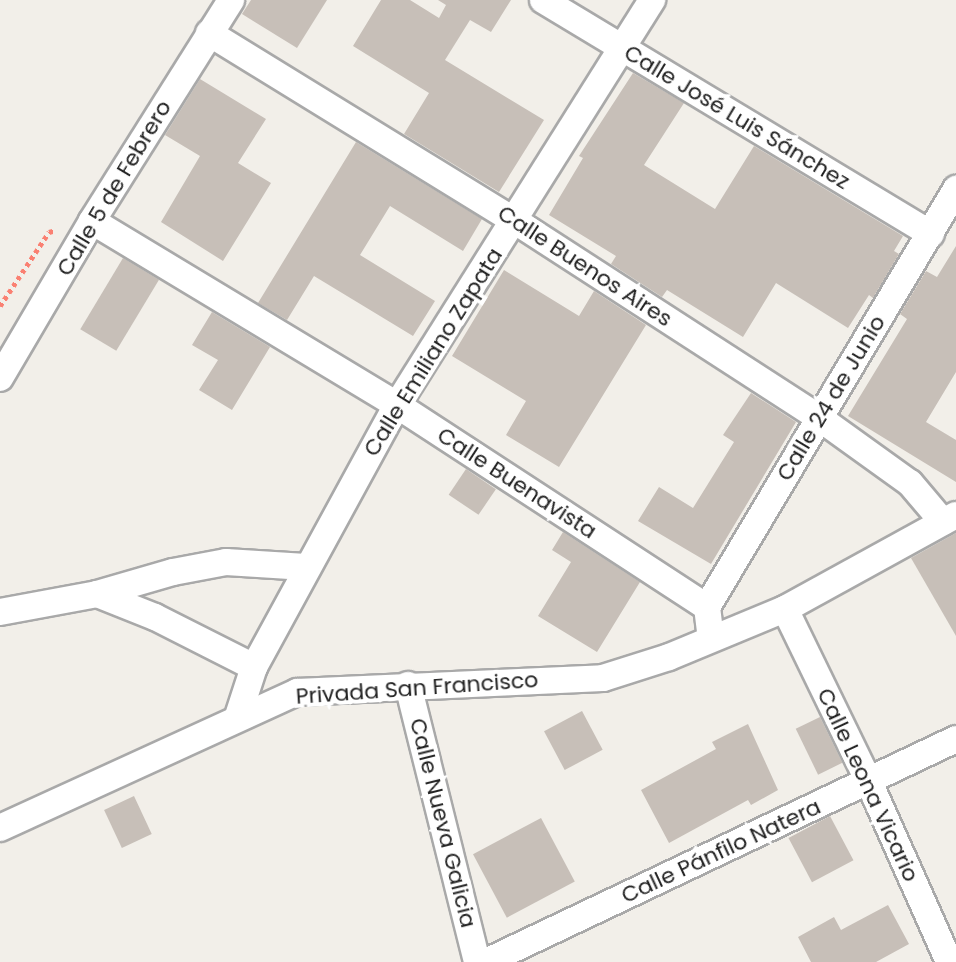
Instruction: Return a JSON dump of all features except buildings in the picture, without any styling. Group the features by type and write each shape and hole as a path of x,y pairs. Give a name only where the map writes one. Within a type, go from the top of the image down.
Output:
{"street":[{"name":"Calle 5 de Febrero","path":"0,378 92,221 231,0"},
{"name":"Calle José Luis Sánchez","path":"543,0 931,234"},
{"name":"Calle Emiliano Zapata","path":"238,716 254,667 397,405 652,0"},
{"name":"Calle Buenos Aires","path":"209,33 515,221 818,417 910,483 949,518"},
{"name":"Calle 24 de Junio","path":"707,607 956,189"},
{"name":"Calle Buenavista","path":"92,221 397,405 707,607"},
{"name":"Privada San Francisco","path":"0,828 238,716 297,692 603,678 669,657 785,609 949,518"},
{"path":"0,612 97,594 173,572 226,562 306,567"},
{"path":"97,594 155,617 254,667"},
{"path":"707,607 711,638"},
{"name":"Calle Leona Vicario","path":"785,609 869,782 949,962"},
{"name":"Calle Nueva Galicia","path":"408,685 477,962"},
{"name":"Calle Pánfilo Natera","path":"486,962 956,739"}]}
